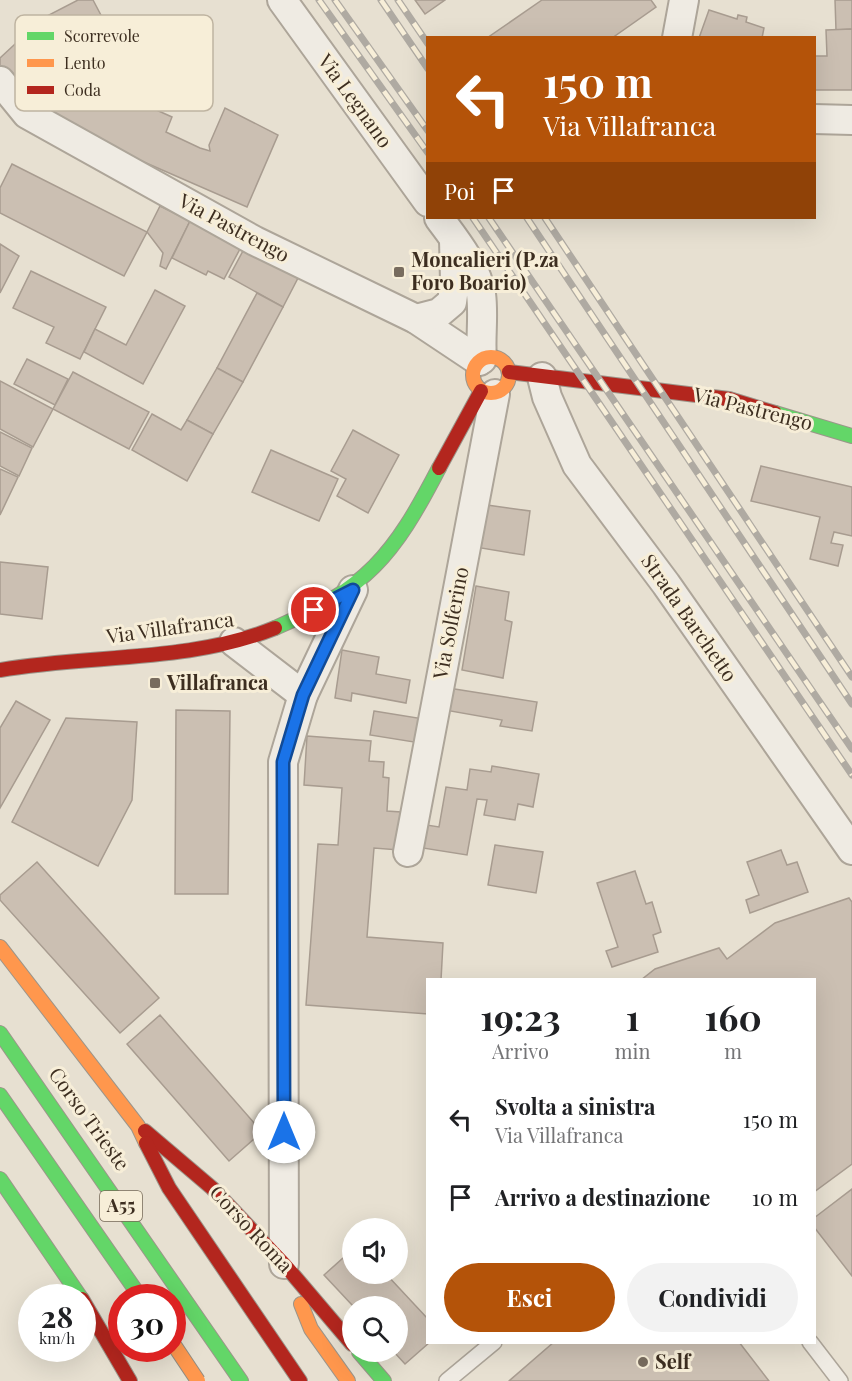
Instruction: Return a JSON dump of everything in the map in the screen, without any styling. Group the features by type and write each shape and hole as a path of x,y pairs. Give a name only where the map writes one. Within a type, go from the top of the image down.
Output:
{"main road":[{"name":"Via Pastrengo","path":"481,360 491,356 501,360 495,386 542,377 685,392 729,399 852,436"},
{"path":"481,360 472,374 475,385 495,386"},
{"name":"Via Villafranca","path":"0,670 33,663 168,653 234,642 294,620 353,590 377,566 415,515 439,473 455,431 495,386"},
{"name":"Via Villafranca","path":"0,659 33,663"},
{"name":"Corso Roma","path":"0,946 138,1126 169,1188 300,1381"},
{"name":"A55","path":"0,1031 241,1381"},
{"name":"Corso Trieste","path":"0,1031 180,1280 248,1381"},
{"path":"0,1078 141,1284"},
{"name":"A55","path":"0,1095 131,1284"},
{"name":"Corso Roma","path":"138,1126 197,1173 284,1263 342,1332"},
{"path":"0,1179 72,1284"},
{"path":"284,1263 311,1329 348,1381"},
{"path":"96,1322 130,1381"},
{"path":"182,1362 191,1381"},
{"path":"185,1362 198,1381"},
{"path":"368,1362 384,1381"}],"street":[{"name":"Via Legnano","path":"282,0 426,199"},
{"path":"677,36 684,0"},
{"name":"Via Pastrengo","path":"0,81 15,99"},
{"name":"Via Pastrengo","path":"25,111 255,241 416,319 481,360"},
{"path":"816,119 852,120"},
{"path":"416,319 439,313 452,302 455,280 446,228"},
{"path":"446,228 476,275 481,295 481,360"},
{"name":"Strada Barchetto","path":"542,377 547,397 577,465 666,584 852,850"},
{"name":"Via Solferino","path":"408,852 495,386"},
{"path":"284,1263 283,762 303,695 353,590"},
{"path":"234,642 303,695"}],"lane":[{"path":"447,1381 492,1344"},
{"path":"812,1344 840,1381"}],"building":[{"path":"78,0 93,0 101,15 49,15"},
{"path":"415,0 445,0 425,14"},
{"path":"542,0 651,0 656,7 615,36 490,36"},
{"path":"835,0 852,0 852,29 836,30"},
{"path":"709,10 737,19 738,15 747,17 746,22 764,28 762,36 700,36"},
{"path":"852,29 852,90 816,90 816,56 827,56 826,30"},
{"path":"15,44 15,89 0,73 0,58"},
{"path":"225,108 278,135 247,207 43,118 36,111 159,111 172,117 166,132 210,151 209,145"},
{"path":"12,164 147,232 124,276 0,213 0,188"},
{"path":"160,206 190,221 166,269 160,266 163,253 147,232"},
{"path":"190,221 241,247 224,279 208,271 206,275 172,258"},
{"path":"0,244 19,256 0,293"},
{"path":"244,249 298,278 283,307 229,277"},
{"path":"31,271 106,307 80,359 46,343 54,327 13,308"},
{"path":"155,290 185,306 143,384 84,352 95,329 126,345"},
{"path":"257,293 283,307 243,382 217,368"},
{"path":"27,359 68,379 55,405 14,384"},
{"path":"217,368 243,382 213,434 187,420"},
{"path":"73,372 149,412 129,449 53,409"},
{"path":"0,381 53,409 33,447 0,429"},
{"path":"152,414 181,430 187,420 213,434 187,481 132,450"},
{"path":"353,430 399,455 368,513 337,496 346,479 331,471"},
{"path":"0,432 32,448 19,476 0,466"},
{"path":"271,450 338,479 319,521 252,492"},
{"path":"761,466 852,487 852,536 834,532 831,543 843,545 838,566 810,559 820,517 751,501"},
{"path":"0,469 18,477 0,515"},
{"path":"487,505 530,511 524,555 481,548"},
{"path":"0,562 48,567 42,619 0,614"},
{"path":"476,586 509,592 505,620 512,622 503,678 462,670"},
{"path":"342,650 379,657 376,674 410,680 406,703 352,693 351,701 335,698"},
{"path":"442,687 537,702 532,731 500,726 502,720 439,709"},
{"path":"16,701 50,720 0,808 0,728"},
{"path":"176,710 230,711 228,894 175,894"},
{"path":"374,711 424,719 420,743 370,735"},
{"path":"66,718 137,722 132,800 98,866 12,822"},
{"path":"307,736 371,741 369,761 384,762 383,777 389,778 387,811 401,812 399,850 374,848 367,937 443,943 441,978 426,978 426,1014 306,1005 318,844 338,845 342,788 304,785"},
{"path":"492,766 539,774 533,807 518,804 515,820 484,815 487,800 477,799 467,855 410,846 414,823 439,827 446,787 467,790 470,769 491,772"},
{"path":"495,845 543,852 536,893 488,885"},
{"path":"781,850 787,865 797,862 808,892 750,913 746,900 759,895 747,862"},
{"path":"37,862 159,998 120,1033 0,900 0,895"},
{"path":"635,871 646,904 652,902 661,932 653,935 658,952 612,967 606,951 618,947 597,883"},
{"path":"849,898 852,902 852,1164 816,1191 816,978 644,978 655,969 719,948 727,959 775,923"},
{"path":"160,1015 262,1132 229,1161 127,1044"},
{"path":"852,1189 852,1276 816,1230 816,1216"},
{"path":"342,1259 342,1284 395,1284 407,1296 344,1296 324,1275"},
{"path":"408,1298 426,1317 428,1344 408,1361"},
{"name":"Self","path":"552,1344 741,1344 769,1381 509,1381"}],"railway":[{"path":"319,0 426,150"},
{"path":"335,0 426,128"},
{"path":"381,0 426,66"},
{"path":"398,0 426,41"},
{"path":"474,219 852,775"},
{"path":"490,219 852,749"},
{"path":"528,219 852,704"},
{"path":"546,219 852,677"}],"traffic: fast":[{"path":"775,413 852,436"},
{"path":"275,628 333,599 374,566 407,525 439,468"},
{"path":"0,1033 241,1381"},
{"path":"0,1095 131,1284"},
{"path":"0,1179 71,1284"},
{"path":"368,1362 384,1381"}],"traffic: slow":[{"path":"491,357 504,362 509,375 504,388 491,393 478,388 473,375 478,362 491,357"},
{"path":"0,947 138,1126 146,1143"},
{"path":"301,1304 311,1329 348,1381"},
{"path":"185,1362 198,1381"}],"traffic: jam":[{"path":"509,372 729,399 775,413"},
{"path":"439,468 481,391"},
{"path":"0,670 208,647 275,628"},
{"path":"145,1131 212,1188 284,1264 342,1332"},
{"path":"146,1143 169,1188 300,1381"},
{"path":"96,1323 130,1381"}],"place":[{"name":"Moncalieri (P.za Foro Boario)","path":"399,272"},
{"name":"Villafranca","path":"155,683"},
{"name":"Self","path":"643,1362"}],"route":[{"path":"284,1132 283,762 303,695 353,590 314,610"}]}
